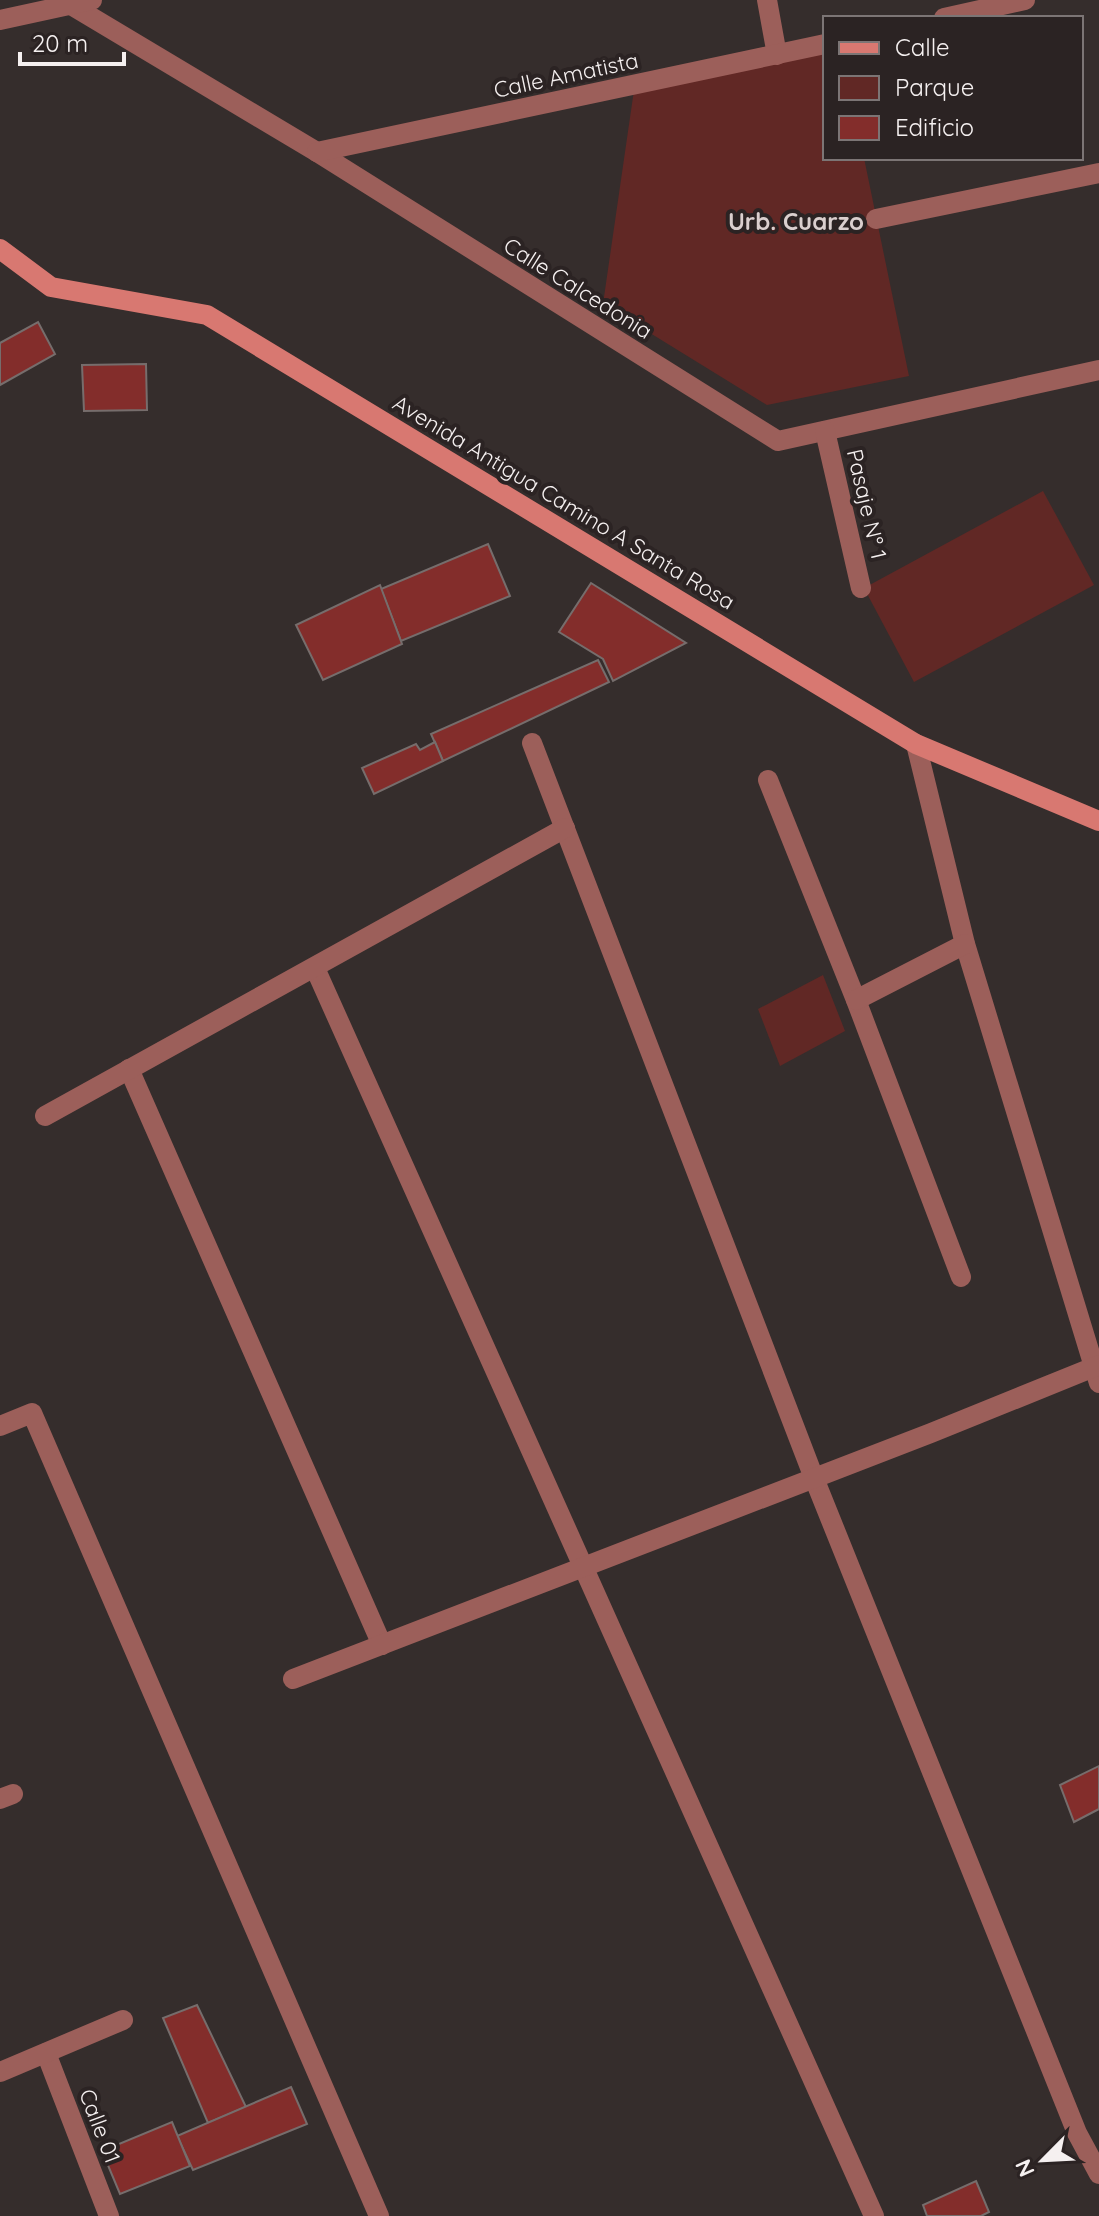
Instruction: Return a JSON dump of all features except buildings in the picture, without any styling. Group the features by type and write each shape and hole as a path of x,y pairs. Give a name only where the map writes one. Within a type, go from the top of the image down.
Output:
{"street":[{"path":"0,20 92,0"},
{"path":"767,0 777,55"},
{"path":"953,16 1025,0"},
{"name":"Calle Calcedonia","path":"71,5 317,152 778,441 1099,370"},
{"name":"Calle Amatista","path":"317,152 823,44"},
{"path":"876,219 1099,173"},
{"name":"Avenida Antigua Camino A Santa Rosa","path":"0,249 51,287 207,315 916,744 1099,821"},
{"name":"Pasaje N° 1","path":"825,431 861,588"},
{"path":"532,743 814,1478 1077,2133 1099,2174"},
{"path":"293,1679 1098,1371 965,944 916,744"},
{"path":"768,780 961,1277"},
{"path":"45,1116 565,828"},
{"path":"856,1000 965,944"},
{"path":"315,968 872,2211"},
{"path":"129,1069 382,1645"},
{"path":"0,1426 32,1413 379,2216"},
{"path":"0,2072 123,2020"},
{"name":"Calle 01","path":"46,2053 109,2216"}],"green space":[{"path":"823,50 823,160 864,160 909,376 767,405 603,304 634,90"},
{"path":"1043,491 1094,585 914,682 864,588"},
{"path":"823,975 845,1031 780,1066 758,1009"}],"district":[{"name":"Urb. Cuarzo","path":"796,222"}]}
